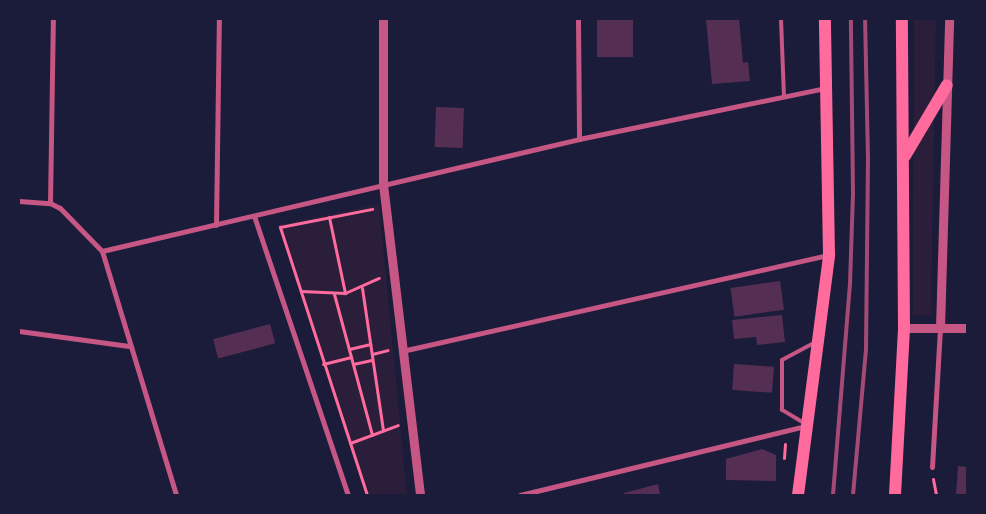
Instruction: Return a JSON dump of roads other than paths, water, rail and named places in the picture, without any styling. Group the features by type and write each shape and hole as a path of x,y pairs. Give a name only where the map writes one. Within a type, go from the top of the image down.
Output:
{"main road":[{"path":"798,495 829,255 828,88 825,19"},
{"path":"895,495 904,328 905,156 902,19"},
{"path":"905,156 947,85"}],"street":[{"path":"50,202 54,19"},
{"path":"216,225 218,19"},
{"path":"383,19 383,184 420,495"},
{"path":"578,19 579,139"},
{"path":"932,467 940,328 949,19"},
{"path":"102,251 579,139 828,88"},
{"path":"19,201 50,202 68,215 102,251 129,346 176,495"},
{"path":"254,216 348,495"},
{"path":"402,351 829,255"},
{"path":"904,328 967,328"},
{"path":"19,331 129,346"},
{"path":"520,495 808,426"}],"lane":[{"path":"781,19 784,96"},
{"path":"808,426 782,410 782,360 818,340"}],"railway":[{"path":"833,495 850,284 853,193 851,19"},
{"path":"853,495 866,349 868,159 865,19"}]}
